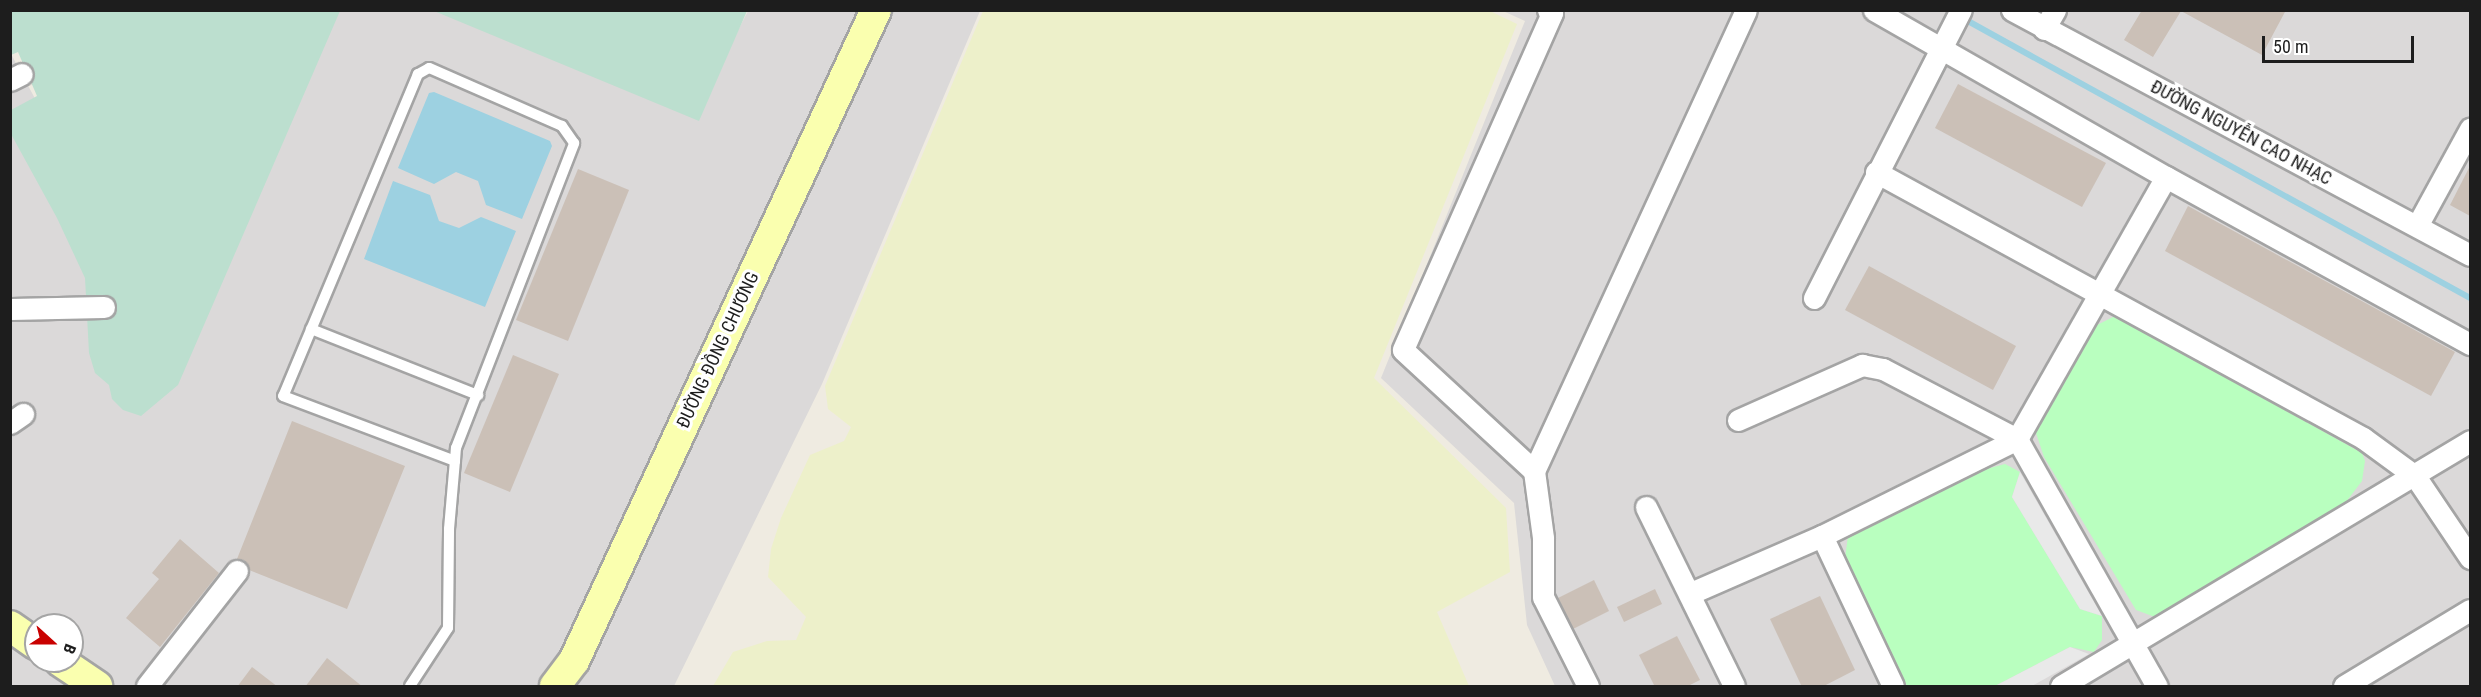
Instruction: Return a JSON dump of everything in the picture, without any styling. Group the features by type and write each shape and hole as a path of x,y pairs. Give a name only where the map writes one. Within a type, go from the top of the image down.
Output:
{"street":[{"name":"ĐƯỜNG ĐỒNG CHƯƠNG","path":"555,687 574,661 876,10"},
{"path":"1588,687 1543,597 1543,538 1534,471 1746,10"},
{"path":"1874,10 1943,44 2166,177 2470,344"},
{"path":"1814,298 1876,172 1961,10"},
{"name":"ĐƯỜNG NGUYỄN CAO NHẠC","path":"2012,10 2050,20 2470,255"},
{"path":"1534,471 1403,350 1551,11"},
{"path":"2416,226 2470,129"},
{"path":"1876,172 2363,438 2415,476 2470,558"},
{"path":"1691,593 1822,536 2017,439 2166,177"},
{"path":"10,309 104,308"},
{"path":"1738,420 1862,365 1893,373 2017,439 2157,687"},
{"path":"2061,687 2470,441"},
{"path":"1646,507 1691,593 1734,687"},
{"path":"1822,536 1893,687"},
{"path":"147,687 237,571"},
{"path":"2344,687 2470,610"},
{"path":"10,626 24,636"},
{"path":"2372,687 2470,627"},
{"path":"77,673 97,687"}],"lane":[{"path":"410,687 448,628 449,529 455,461 456,448 573,153 573,136 562,126 429,68 418,74 283,396 455,461"},
{"path":"311,329 478,395"}],"shaded area":[{"path":"333,11 452,11 695,113 748,11 980,11 822,384 674,686 11,686 10,52 177,363"},
{"path":"1503,11 2470,11 2470,686 1555,686 1527,625 1514,503 1381,378 1525,21"},
{"path":"2020,472 2102,616 2080,609 2012,497"},
{"path":"2070,647 2089,654 2032,686 1995,686"}],"green space":[{"path":"747,10 699,121 434,11"},
{"path":"11,11 340,11 178,385 141,416 123,410 112,399 109,385 95,373 89,353 85,278 57,218 11,134 11,110 37,96 18,52 11,55"},
{"path":"983,11 1490,11 1517,24 1374,378 1506,508 1510,572 1437,612 1469,686 713,686 733,652 767,641 796,640 806,617 768,577 771,549 781,518 810,455 844,441 851,427 828,409 825,386"},
{"path":"2115,316 2362,453 2365,461 2362,481 2346,502 2155,617 2136,610 2044,457 2036,433 2095,326"},
{"path":"2005,464 2020,472 2012,497 2080,609 2102,616 2102,640 2094,652 2070,647 1995,686 1907,686 1845,558 1848,536 1986,469"}],"water":[{"path":"434,92 550,141 552,146 522,219 486,205 478,181 456,172 434,184 398,168 429,93"},
{"path":"393,181 430,195 439,221 459,228 481,217 516,231 485,307 364,259"}],"building":[{"path":"2142,10 2286,10 2262,55 2181,11 2153,57 2124,40"},
{"path":"1958,84 2106,163 2082,207 1935,128"},
{"path":"2470,166 2470,216 2450,205"},
{"path":"578,169 629,190 568,341 516,320"},
{"path":"2188,206 2455,352 2431,396 2165,251"},
{"path":"1869,266 2016,346 1993,390 1845,310"},
{"path":"513,355 559,374 510,492 464,473"},
{"path":"292,421 405,466 347,609 249,570 245,561 237,559"},
{"path":"180,539 219,573 160,647 126,618 159,579 152,573"},
{"path":"1594,580 1609,611 1573,629 1558,598"},
{"path":"1655,589 1662,604 1624,622 1617,607"},
{"path":"1820,596 1855,670 1822,687 1802,687 1770,619"},
{"path":"1677,636 1700,680 1686,687 1655,687 1639,655"},
{"path":"327,658 363,687 305,687"},
{"path":"252,667 278,687 237,687"}],"waterway":[{"path":"1948,10 2470,298"}]}
